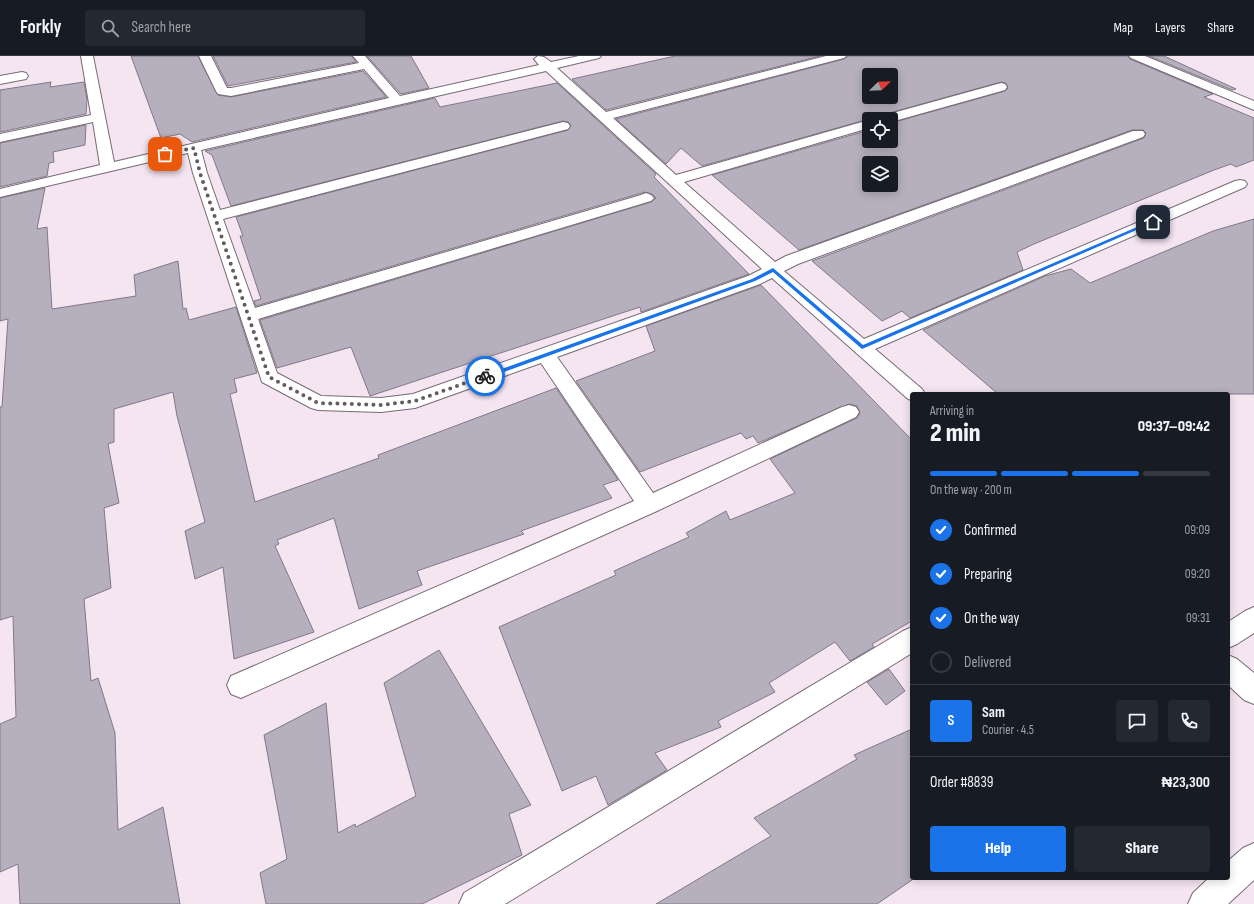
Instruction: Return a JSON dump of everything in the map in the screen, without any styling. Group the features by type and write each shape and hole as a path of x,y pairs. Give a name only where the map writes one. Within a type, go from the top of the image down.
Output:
{"street":[{"path":"87,56 107,162"},
{"path":"205,56 222,91 231,92 363,60 394,96"},
{"path":"0,193 107,162 562,56"},
{"path":"543,61 595,56"},
{"path":"603,117 840,56"},
{"path":"1135,56 1254,106"},
{"path":"543,61 773,270 913,392"},
{"path":"0,80 22,76"},
{"path":"898,116 1001,87"},
{"path":"53,168 107,162 194,148 394,96"},
{"path":"0,138 98,117"},
{"path":"215,216 563,126"},
{"path":"674,180 862,126"},
{"path":"194,148 200,173 269,377 318,403 381,405 415,401 754,280 792,260 1138,134"},
{"path":"862,347 1240,184"},
{"path":"249,316 646,198"},
{"path":"545,354 649,505"},
{"path":"241,685 649,505 849,412"},
{"path":"1230,635 1254,619"},
{"path":"474,904 910,640"},
{"path":"1230,670 1254,691"},
{"path":"1204,904 1254,859"}],"building":[{"path":"131,56 198,56 218,95 231,97 363,71 386,97 192,142 180,134 161,138"},
{"path":"213,56 352,56 356,62 228,86"},
{"path":"367,56 411,56 429,88 401,94"},
{"path":"675,56 820,56 606,110 572,79"},
{"path":"848,56 1128,56 1130,59 1213,94 1204,97 1254,118 1254,160 1236,167 1231,164 1214,170 1034,244 1017,252 1023,270 910,318 902,311 882,321 812,261 1144,138 1146,133 1143,130 1132,130 799,250 712,175 862,132 862,148 898,148 898,121 1005,91 1008,88 1006,83 1001,82 893,112 862,112 862,121 702,166 681,148 666,164 616,119 844,59"},
{"path":"1149,56 1164,56 1236,89 1232,90"},
{"path":"51,82 50,87 84,82 87,99 86,114 0,132 0,90"},
{"path":"557,83 656,174 654,177 749,274 641,312 640,307 370,396 351,347 277,368 260,320 651,202 656,198 652,194 645,192 256,306 254,301 261,299 240,236 243,236 236,217 568,130 571,125 568,122 563,121 231,206 212,155 205,151 435,98 440,107"},
{"path":"86,125 85,145 53,152 54,162 49,163 47,176 0,187 0,143"},
{"path":"45,188 37,229 47,227 52,309 136,296 134,275 178,261 183,309 186,308 189,320 236,307 257,373 234,379 237,392 230,394 255,502 379,458 378,455 556,388 618,480 603,485 612,498 521,531 524,534 417,571 422,585 359,609 334,518 277,540 279,544 275,546 314,632 234,659 223,567 195,579 185,531 205,522 177,416 173,392 114,409 114,442 108,444 119,503 104,508 111,588 84,599 91,681 98,678 115,733 118,830 163,807 180,904 20,904 18,864 0,872 0,724 16,717 13,616 0,620 0,407 2,407 8,319 0,321 0,198"},
{"path":"1254,219 1254,394 1230,394 1230,392 996,392 923,330 1045,276 1071,269 1090,283 1213,231"},
{"path":"761,285 910,438 910,622 872,644 874,647 850,661 835,642 769,683 775,692 718,721 721,727 655,753 667,770 608,805 596,776 562,791 499,627 616,575 614,571 689,537 686,533 726,511 730,520 795,493 770,459 857,418 860,413 857,406 849,404 758,443 753,436 746,439 741,433 640,472 576,381 655,351 646,326"},
{"path":"439,650 531,805 509,814 522,855 422,904 266,904 260,873 287,859 264,735 326,703 338,833 355,824 356,827 416,796 384,683"},
{"path":"889,669 905,691 886,705 867,682"},
{"path":"910,730 910,880 912,880 877,904 656,904 771,836 754,818 857,759 854,755"}],"way so far":[{"path":"165,154 194,148 200,173 269,377 318,403 381,405 415,401 485,376"}],"route":[{"path":"485,376 754,280 773,270 862,347 1153,222"}]}
